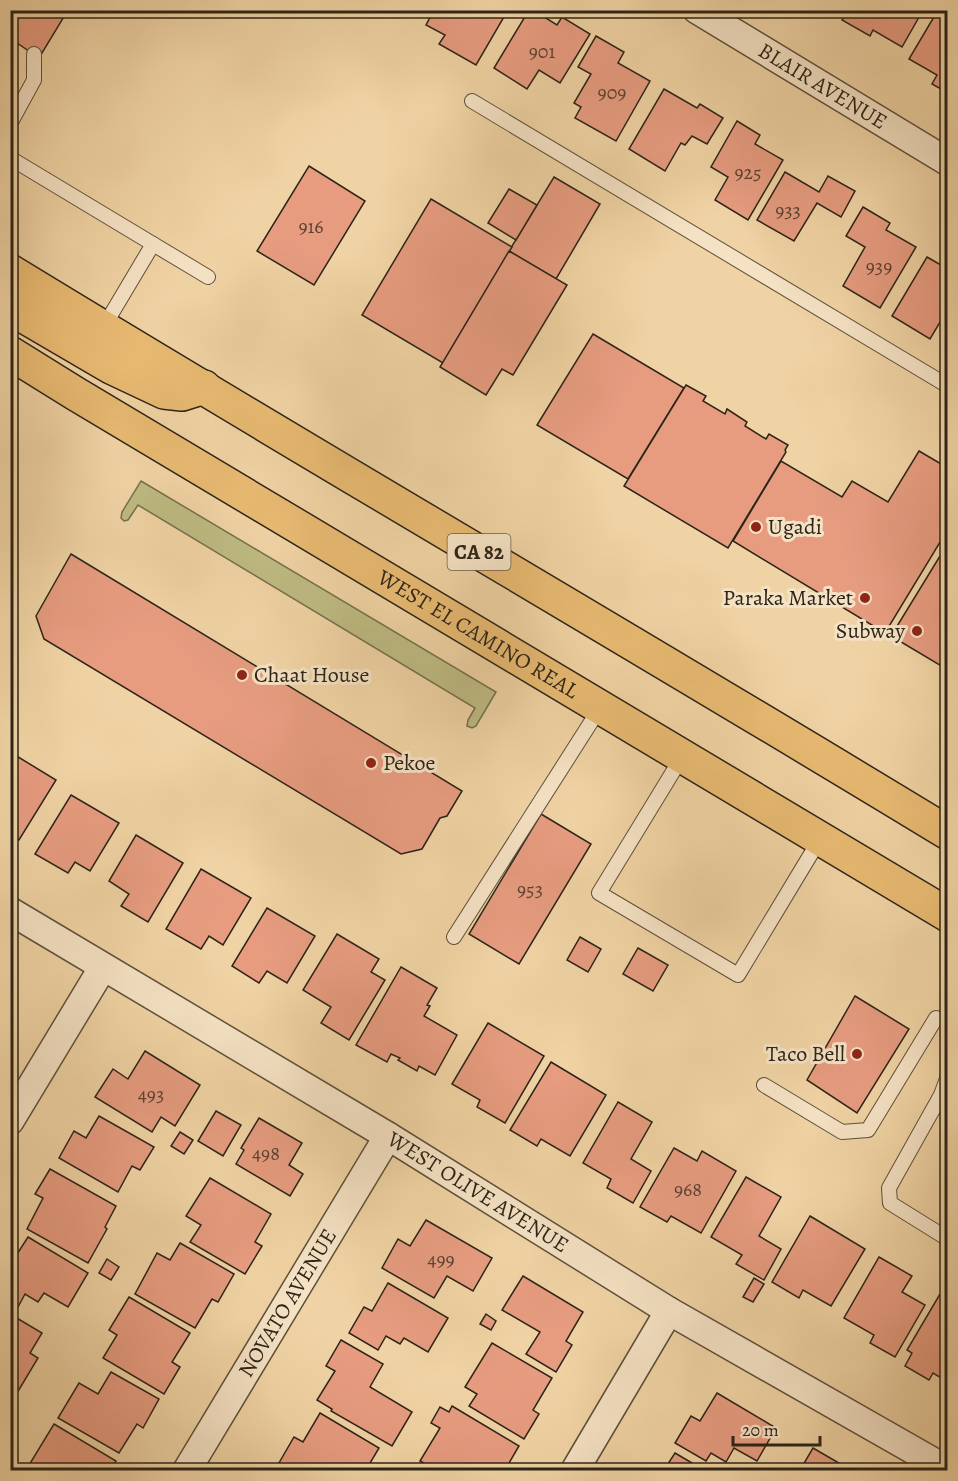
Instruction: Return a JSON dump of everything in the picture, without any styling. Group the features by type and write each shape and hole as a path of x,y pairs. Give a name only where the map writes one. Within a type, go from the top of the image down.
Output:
{"main road":[{"name":"CA 82","path":"10,271 948,833"},
{"path":"10,308 111,367 164,392 182,394 204,387"},
{"name":"WEST EL CAMINO REAL","path":"10,353 948,915"}],"street":[{"name":"BLAIR AVENUE","path":"697,10 948,162"},
{"name":"WEST OLIVE AVENUE","path":"10,911 388,1136 669,1311 948,1470"},
{"path":"10,1121 103,968"},
{"name":"NOVATO AVENUE","path":"187,1470 388,1136"},
{"path":"575,1470 669,1311"}],"lane":[{"path":"10,124 34,80 34,54"},
{"path":"472,101 948,386"},
{"path":"10,158 208,277"},
{"path":"103,328 153,244"},
{"path":"454,937 600,708"},
{"path":"682,757 599,892 709,958 738,975 820,839"},
{"path":"764,1085 842,1132 868,1130 936,1018"},
{"path":"948,1076 941,1095 889,1188 890,1203 948,1239"}],"shaded area":[{"path":"141,481 496,692 476,726 472,728 467,726 475,708 138,505 128,520 124,521 121,518 122,512"}],"building":[{"path":"10,10 68,10 39,58 14,41 10,46"},
{"path":"434,10 508,10 476,65 439,44 445,35 426,25"},
{"path":"529,10 533,10 557,25 562,17 590,34 560,83 539,70 527,89 494,68"},
{"path":"848,10 923,10 902,47 873,30 870,36 842,20"},
{"path":"938,10 948,10 948,93 932,84 937,75 909,59"},
{"path":"596,36 624,52 618,63 650,81 616,141 575,118 581,107 574,103 591,74 578,67"},
{"path":"664,89 697,108 700,104 723,118 707,144 692,136 685,145 681,143 665,171 629,149"},
{"path":"737,121 760,135 755,144 783,160 748,220 715,200 728,177 711,167"},
{"path":"309,166 365,201 314,285 257,251"},
{"path":"785,172 819,192 828,176 855,191 841,217 817,203 794,241 757,220"},
{"path":"554,177 600,204 556,279 509,251"},
{"path":"509,189 537,205 516,240 488,223"},
{"path":"431,199 512,247 443,363 362,315"},
{"path":"863,207 890,223 886,230 916,247 880,308 843,286 865,247 846,236"},
{"path":"509,251 567,285 513,375 502,369 486,395 440,367"},
{"path":"927,257 948,269 948,313 946,312 930,339 892,316"},
{"path":"593,334 684,388 628,479 537,425"},
{"path":"686,385 706,396 703,401 725,414 727,409 747,422 745,426 766,439 769,434 788,445 728,548 624,486"},
{"path":"919,451 948,468 948,529 885,633 733,541 781,461 842,497 852,481 888,502"},
{"path":"948,543 948,670 891,636"},
{"path":"71,554 462,791 447,816 440,818 422,849 401,854 44,639 36,616"},
{"path":"10,752 56,780 19,840 10,834"},
{"path":"71,795 119,823 90,871 75,862 68,873 35,854"},
{"path":"541,814 591,844 519,964 469,934"},
{"path":"136,835 183,863 148,922 121,906 129,894 109,881"},
{"path":"201,869 251,898 223,945 209,936 201,949 166,929"},
{"path":"267,908 315,936 287,983 267,971 259,983 232,966"},
{"path":"337,934 379,959 371,972 385,980 349,1040 321,1023 331,1007 303,990"},
{"path":"580,937 601,949 588,972 567,960"},
{"path":"638,948 668,965 653,991 623,974"},
{"path":"401,967 437,988 427,1005 430,1006 424,1016 457,1035 435,1075 419,1066 417,1071 391,1054 387,1062 356,1045"},
{"name":"Taco Bell","path":"855,996 909,1029 857,1113 807,1080"},
{"path":"488,1023 544,1056 505,1123 477,1107 480,1100 452,1084"},
{"path":"145,1051 200,1085 175,1126 161,1117 152,1132 95,1097 113,1069 128,1079"},
{"path":"551,1062 606,1095 570,1156 541,1139 537,1146 510,1130"},
{"path":"618,1102 652,1122 631,1159 651,1171 633,1203 607,1188 611,1179 583,1163"},
{"path":"216,1111 241,1125 223,1156 198,1141"},
{"path":"99,1116 154,1147 140,1170 132,1166 118,1192 59,1158 74,1131 86,1138"},
{"path":"259,1118 302,1143 289,1165 303,1174 290,1196 236,1164 244,1150 241,1148"},
{"path":"180,1132 193,1140 184,1154 171,1146"},
{"path":"674,1148 697,1161 702,1151 736,1171 701,1233 671,1216 667,1222 640,1207"},
{"path":"50,1169 116,1206 105,1227 107,1229 88,1263 27,1229 43,1198 35,1194"},
{"path":"746,1177 781,1197 759,1236 781,1249 764,1280 736,1264 742,1255 711,1237"},
{"path":"210,1178 271,1214 255,1242 262,1246 245,1274 190,1242 201,1225 186,1216"},
{"path":"810,1216 865,1249 831,1306 803,1290 799,1298 772,1282"},
{"path":"426,1220 492,1258 473,1291 447,1276 434,1298 382,1268 398,1239 410,1246"},
{"path":"28,1237 88,1273 68,1307 44,1293 38,1302 25,1294 18,1307 10,1302 10,1265"},
{"path":"180,1243 234,1274 218,1302 212,1299 195,1328 135,1294 157,1253 170,1260"},
{"path":"879,1257 912,1276 902,1292 925,1305 895,1357 870,1343 874,1335 844,1318"},
{"path":"107,1259 119,1267 111,1280 99,1273"},
{"path":"523,1276 583,1312 566,1341 572,1345 556,1372 526,1354 540,1332 502,1310"},
{"path":"754,1278 764,1284 753,1302 743,1297"},
{"path":"388,1283 448,1318 428,1352 404,1338 400,1344 386,1336 378,1350 349,1333 364,1307 372,1311"},
{"path":"940,1294 948,1298 948,1382 933,1373 929,1380 905,1366 912,1353 907,1350"},
{"path":"129,1297 190,1333 172,1362 180,1367 164,1394 103,1358 117,1335 109,1330"},
{"path":"10,1314 42,1333 30,1353 38,1358 17,1393 10,1390"},
{"path":"486,1314 496,1321 491,1330 480,1324"},
{"path":"341,1340 383,1364 370,1387 412,1412 392,1446 331,1411 332,1409 317,1400 335,1371 326,1366"},
{"path":"492,1343 552,1378 533,1410 539,1414 524,1439 469,1406 477,1394 465,1387"},
{"path":"111,1372 159,1399 143,1428 137,1424 119,1453 58,1418 79,1383 98,1394"},
{"path":"717,1393 776,1428 757,1461 734,1448 726,1462 711,1453 706,1461 675,1443 691,1416 700,1421"},
{"path":"452,1406 519,1446 505,1470 498,1468 497,1470 436,1470 420,1461 440,1428 431,1423 440,1407 449,1412"},
{"path":"320,1413 379,1448 366,1470 292,1470 279,1463 294,1437 303,1442"},
{"path":"54,1424 116,1461 110,1470 26,1470"},
{"path":"813,1448 851,1470 800,1470"},
{"path":"675,1453 704,1470 664,1470"}],"place":[{"name":"Ugadi","path":"756,527"},
{"name":"Paraka Market","path":"865,598"},
{"name":"Subway","path":"917,631"},
{"name":"Chaat House","path":"242,675"},
{"name":"Pekoe","path":"371,763"},
{"name":"Taco Bell","path":"857,1054"}]}
